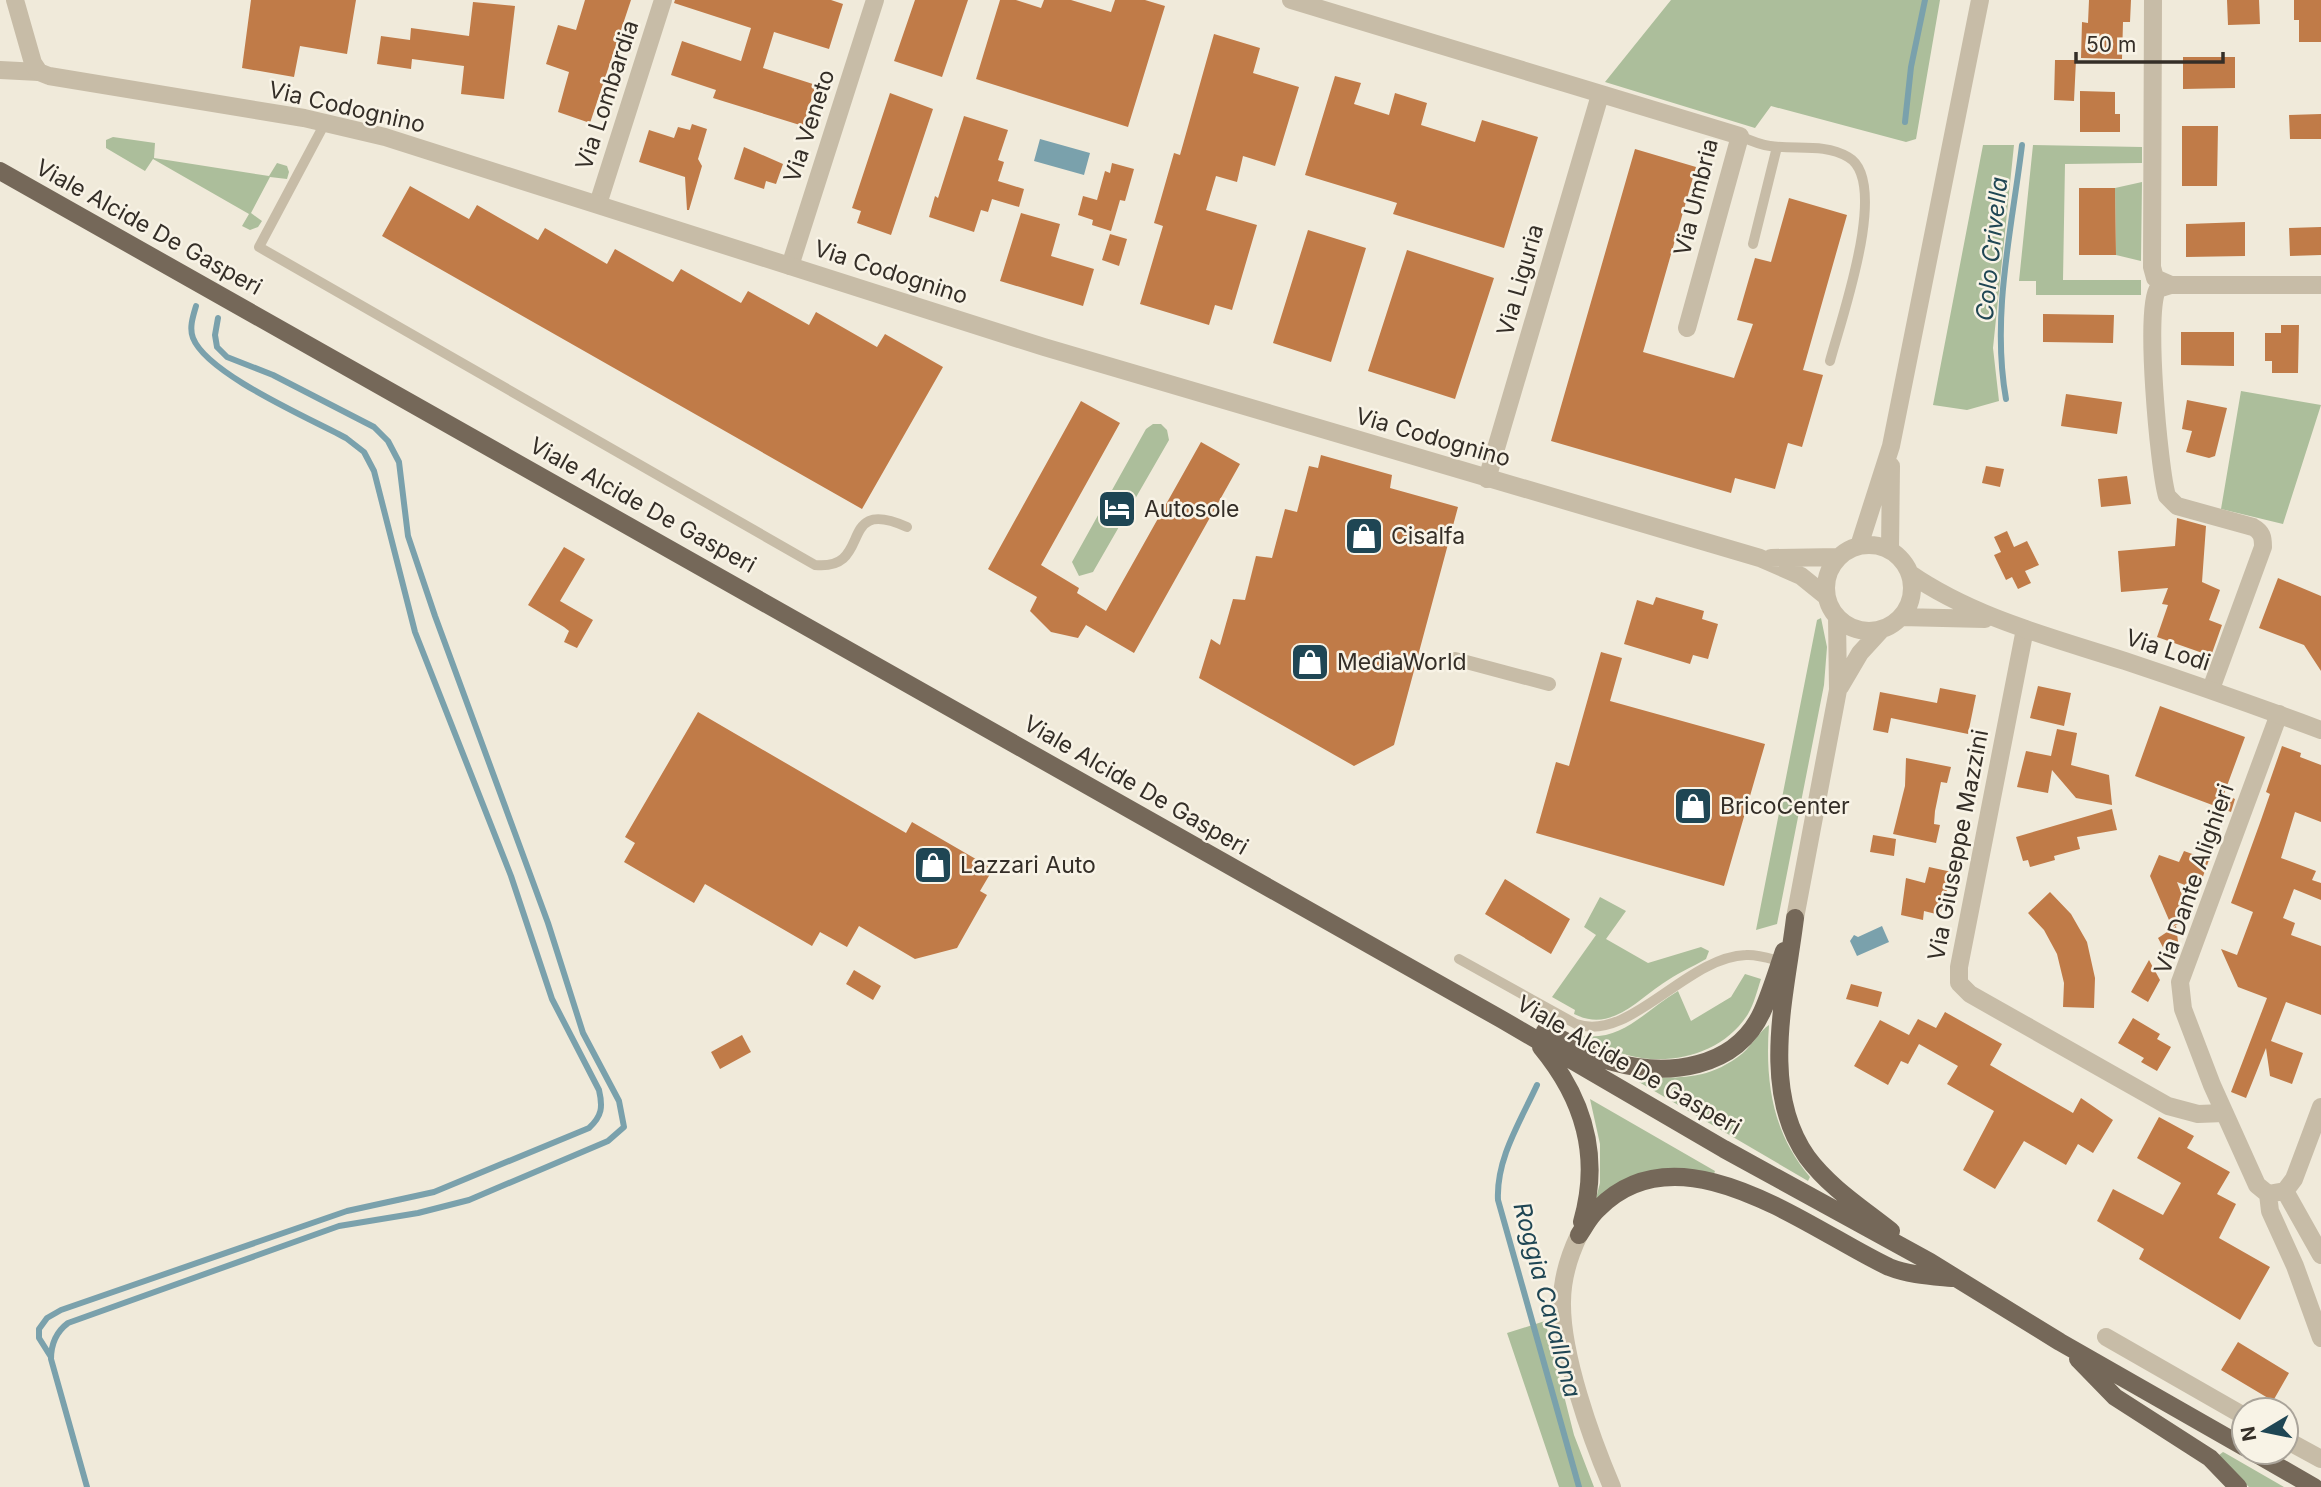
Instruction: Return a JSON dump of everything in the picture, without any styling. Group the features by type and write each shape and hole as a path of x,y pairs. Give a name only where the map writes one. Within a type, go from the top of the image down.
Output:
{"main road":[{"name":"Viale Alcide De Gasperi","path":"0,172 1501,1019 1724,1149 1930,1262 2060,1342 2230,1439"},
{"path":"1795,918 1785,963 1778,1061 1782,1092 1806,1155 1827,1180 1930,1262"},
{"path":"1501,1019 1547,1032 1580,1050 1612,1062 1649,1069 1695,1066 1728,1050 1747,1035 1762,1013 1785,963"},
{"path":"1532,1037 1574,1094 1584,1121 1590,1179 1578,1235"},
{"path":"1578,1235 1598,1208 1619,1193 1644,1182 1670,1176 1701,1179 1751,1195 1892,1268 1919,1275 1958,1279"},
{"path":"2060,1342 2115,1397 2210,1458 2238,1487"},
{"path":"2277,1466 2314,1487"}],"street":[{"path":"15,0 29,53 39,72"},
{"name":"Via Lombardia","path":"597,204 663,0"},
{"name":"Via Veneto","path":"790,266 875,0"},
{"path":"1291,0 1326,5 1600,95"},
{"path":"1859,546 1891,446 1980,0"},
{"path":"2153,0 2152,267 2155,278 2171,285"},
{"name":"Via Codognino","path":"0,71 39,72 58,78 326,122 385,137 1044,347 1760,558 1801,576 1826,597"},
{"name":"Via Umbria","path":"1600,95 1740,136 1687,327"},
{"name":"Via Liguria","path":"1487,479 1600,95"},
{"path":"2211,689 2263,547 2263,539 2260,531 2253,527 2177,506 2167,496 2156,402 2152,304 2158,289 2171,285 2321,285"},
{"path":"1890,550 1891,446"},
{"path":"1795,918 1838,690 1837,617 1826,597 1826,582 1839,557 1859,546 1880,546 1890,550 1905,564 1909,573 1911,596 1901,617 1882,629 1860,653 1838,690"},
{"name":"Via Codognino","path":"1760,558 1805,560 1839,557"},
{"name":"Via Lodi","path":"1909,573 1941,595 1999,620 2211,689 2321,730"},
{"name":"Via Lodi","path":"1901,617 1935,615 1999,620"},
{"path":"1837,617 1858,630 1882,629"},
{"name":"Via Giuseppe Mazzini","path":"2025,629 1959,967 1959,983 1970,994 2168,1106 2198,1114 2224,1113"},
{"path":"1455,659 1549,684"},
{"name":"Via Dante Alighieri","path":"2276,1193 2256,1185 2183,1009 2180,982 2279,714"},
{"path":"2321,1107 2294,1179 2276,1193 2270,1211 2295,1266 2321,1338"},
{"path":"2276,1193 2321,1255"},
{"path":"1578,1235 1564,1275 1562,1323 1598,1455 1612,1487"},
{"path":"2106,1337 2230,1408"},
{"path":"2300,1448 2321,1459"}],"lane":[{"path":"326,122 259,247 815,565 837,564 848,554 864,523 872,518 889,519 907,527"},
{"path":"1740,136 1777,147 1810,146 1848,157 1858,165 1864,180 1866,222 1830,360"},
{"path":"1753,244 1777,147"},
{"path":"1460,959 1576,1024 1594,1028 1615,1025 1669,988 1727,959 1753,955 1785,963"}],"green space":[{"path":"1671,0 1940,0 1916,139 1906,142 1771,106 1755,128 1605,82"},
{"path":"113,137 155,143 154,158 269,176 277,163 287,166 289,172 287,179 270,177 251,213 262,221 258,227 250,230 242,226 249,214 153,159 145,171 106,148 106,140"},
{"path":"1983,145 2014,145 1993,348 1999,401 1967,410 1933,405"},
{"path":"2033,145 2142,147 2142,163 2065,164 2063,280 2141,280 2141,295 2036,295 2036,281 2019,281"},
{"path":"2142,182 2141,261 2116,255 2115,188"},
{"path":"2241,391 2321,405 2283,524 2221,509"},
{"path":"1153,424 1161,424 1167,430 1169,440 1093,572 1079,576 1072,562 1146,429"},
{"path":"1821,618 1827,647 1824,685 1777,924 1756,930 1817,620"},
{"path":"1600,897 1626,911 1606,939 1648,963 1701,947 1709,951 1706,959 1662,984 1631,1007 1599,1020 1574,1014 1575,1010 1552,997 1596,935 1584,927"},
{"path":"1745,974 1761,979 1748,1014 1725,1039 1694,1054 1678,1058 1644,1058 1614,1051 1577,1035 1593,1037 1619,1030 1678,991 1691,1021 1731,997"},
{"path":"1769,1025 1768,1066 1774,1106 1787,1143 1810,1177 1808,1181 1632,1078 1689,1076 1715,1070 1743,1053"},
{"path":"1590,1099 1715,1171 1714,1174 1669,1171 1594,1206 1600,1183 1600,1144"},
{"path":"1545,1321 1574,1435 1594,1487 1559,1487 1507,1333"},
{"path":"2223,1452 2230,1456 2230,1466 2247,1466 2284,1487 2249,1487 2221,1461 2219,1455"}],"water":[{"path":"1040,139 1090,153 1084,175 1034,161"},
{"path":"1882,926 1889,942 1857,956 1850,941 1854,935 1858,937"}],"building":[{"path":"251,0 356,0 347,54 300,46 294,77 242,68"},
{"path":"585,0 631,0 590,123 558,112 569,72 546,64 558,25 576,30"},
{"path":"675,0 831,0 843,4 829,49 774,32 763,68 816,85 803,126 713,98 716,90 671,75 682,41 741,61 751,28 674,3"},
{"path":"915,0 968,0 942,77 894,61"},
{"path":"1000,0 1016,0 1041,8 1044,0 1071,0 1111,12 1115,0 1145,0 1165,6 1128,127 976,79"},
{"path":"2089,0 2131,0 2130,22 2123,22 2122,59 2081,58 2082,22 2088,23"},
{"path":"2227,0 2259,0 2260,24 2228,25"},
{"path":"2294,0 2321,0 2321,42 2299,42 2299,20 2294,20"},
{"path":"473,2 515,6 504,99 461,94 464,66 412,59 411,69 377,64 381,36 410,40 411,28 469,36"},
{"path":"1214,34 1260,48 1253,73 1299,87 1275,166 1243,156 1237,182 1216,176 1206,210 1257,225 1232,310 1215,305 1209,325 1140,304 1163,226 1154,223 1174,153 1180,155"},
{"path":"2183,57 2235,57 2235,88 2183,89"},
{"path":"2055,60 2076,60 2074,101 2054,100"},
{"path":"1335,76 1361,83 1354,104 1389,115 1395,93 1427,103 1421,125 1475,142 1482,120 1538,137 1504,248 1393,214 1397,203 1305,175"},
{"path":"2080,91 2115,92 2115,114 2120,114 2120,132 2080,132"},
{"path":"890,93 933,109 891,235 857,223 861,211 852,208"},
{"path":"2321,114 2321,139 2290,139 2289,115"},
{"path":"964,116 1008,130 998,160 1004,162 998,181 1024,189 1019,207 992,199 988,212 981,210 974,232 929,217 935,196 938,198"},
{"path":"692,124 707,129 698,159 702,166 687,210 685,177 639,162 649,130 674,138 678,127 690,130"},
{"path":"2182,126 2218,126 2217,186 2182,186"},
{"path":"744,147 783,164 776,184 766,181 764,189 734,179"},
{"path":"1635,149 1696,167 1643,352 1734,378 1753,324 1737,320 1755,258 1771,262 1789,198 1847,215 1803,370 1823,375 1802,447 1788,443 1775,489 1735,478 1731,493 1551,441"},
{"path":"1112,163 1134,169 1125,201 1120,200 1111,231 1092,225 1093,220 1078,215 1083,196 1097,200 1105,171 1110,173"},
{"path":"410,186 469,219 477,205 538,240 545,228 607,264 615,249 673,282 681,269 741,303 748,291 809,325 816,312 877,347 885,334 943,367 862,509 382,236"},
{"path":"2079,188 2115,188 2116,255 2079,255"},
{"path":"1021,213 1060,224 1051,256 1094,269 1083,306 1000,281"},
{"path":"2245,222 2245,256 2186,257 2186,224"},
{"path":"2321,227 2321,255 2290,256 2289,228"},
{"path":"1308,230 1366,248 1331,362 1273,343"},
{"path":"1110,234 1127,239 1119,266 1102,260"},
{"path":"1407,250 1494,278 1455,399 1368,371"},
{"path":"2043,314 2114,315 2113,343 2043,342"},
{"path":"2281,325 2299,325 2298,373 2272,373 2272,361 2265,361 2265,333 2281,333"},
{"path":"2181,332 2234,332 2234,366 2181,365"},
{"path":"2066,394 2122,402 2117,434 2061,426"},
{"path":"2187,400 2227,408 2215,456 2209,458 2186,452 2192,431 2182,429"},
{"path":"1081,401 1120,423 1041,565 1079,588 1077,593 1106,611 1201,442 1240,464 1134,653 1086,625 1078,638 1051,632 1030,611 1037,597 988,569"},
{"name":"MediaWorld","path":"1321,455 1392,475 1390,488 1458,507 1394,745 1354,766 1199,678 1211,639 1220,645 1233,599 1245,600 1256,556 1272,558 1285,509 1297,512 1309,466 1318,468"},
{"path":"1986,466 2004,469 2000,487 1982,483"},
{"path":"2127,476 2131,504 2101,507 2098,479"},
{"path":"2177,518 2206,526 2202,582 2220,590 2209,620 2222,625 2211,656 2157,637 2168,605 2162,604 2168,588 2121,592 2118,551 2175,546"},
{"path":"2007,531 2014,547 2027,541 2039,565 2025,571 2031,583 2018,589 2012,577 2006,580 1994,555 2001,552 1994,537"},
{"path":"564,547 585,559 560,601 593,620 577,648 564,642 569,631 528,605"},
{"path":"2278,578 2321,596 2321,671 2304,645 2259,628"},
{"path":"1656,597 1704,611 1702,619 1718,624 1708,659 1693,655 1690,664 1624,644 1637,600 1653,605"},
{"path":"1601,652 1622,658 1610,701 1765,744 1724,886 1536,833 1556,762 1569,766"},
{"path":"2038,686 2071,693 2064,726 2030,718"},
{"path":"1940,688 1976,695 1968,734 1891,718 1888,733 1873,730 1880,692 1937,703"},
{"path":"2160,706 2245,737 2224,794 2235,799 2231,812 2135,776"},
{"path":"698,712 906,833 912,822 993,869 980,891 987,895 957,948 915,959 859,926 847,947 820,932 812,946 705,884 694,903 624,862 635,843 625,837"},
{"path":"2057,729 2077,733 2071,765 2109,775 2112,805 2076,798 2052,770 2048,793 2017,787 2026,751 2051,756"},
{"path":"2282,746 2321,765 2321,822 2295,812 2281,858 2316,871 2312,880 2321,883 2321,900 2294,889 2283,918 2295,923 2291,935 2321,946 2321,1015 2286,1002 2271,1041 2303,1053 2292,1084 2270,1076 2266,1048 2246,1098 2231,1092 2267,998 2238,987 2221,949 2237,955 2253,912 2231,903 2270,794 2266,792"},
{"path":"1906,758 1951,767 1947,783 1941,782 1935,811 1934,824 1940,825 1936,843 1893,834 1905,786"},
{"path":"2112,809 2117,830 2077,837 2080,849 2054,856 2055,860 2030,867 2028,860 2023,861 2016,837"},
{"path":"1873,835 1896,839 1894,856 1870,852"},
{"path":"2184,851 2209,860 2198,890 2177,882 2191,918 2172,927 2150,876 2159,855 2179,862"},
{"path":"1929,867 1952,872 1940,915 1924,911 1923,920 1901,915 1906,878 1925,883"},
{"path":"1505,879 1570,919 1551,954 1485,914"},
{"path":"2050,892 2071,914 2087,942 2095,978 2094,1008 2063,1007 2064,983 2057,954 2044,930 2028,913"},
{"path":"2176,926 2179,949 2166,953 2158,938"},
{"path":"2149,960 2160,980 2148,1002 2131,992"},
{"path":"854,970 881,986 873,1000 846,984"},
{"path":"1851,984 1882,992 1878,1007 1846,999"},
{"path":"1945,1012 2002,1044 1990,1065 2073,1113 2081,1098 2113,1120 2093,1153 2078,1144 2066,1165 2024,1141 1995,1189 1963,1170 1994,1111 1947,1084 1958,1066 1919,1044 1908,1064 1901,1061 1888,1085 1854,1066 1880,1020 1909,1035 1918,1019 1936,1028"},
{"path":"2133,1018 2160,1034 2157,1039 2171,1047 2157,1071 2141,1062 2144,1058 2118,1043"},
{"path":"742,1035 751,1052 720,1069 711,1052"},
{"path":"2159,1117 2194,1136 2187,1148 2230,1172 2217,1194 2236,1204 2219,1238 2270,1267 2240,1320 2139,1259 2144,1249 2097,1221 2113,1189 2163,1215 2181,1183 2137,1158"},
{"path":"2238,1342 2289,1373 2276,1396 2265,1396 2221,1370"}],"waterway":[{"name":"Roggia Cavallona","path":"1905,122 1911,67 1925,0"},
{"name":"Colo Crivella","path":"2006,399 2002,367 2002,304 2022,145"},
{"path":"51,1357 39,1338 39,1329 47,1318 61,1310 347,1211 434,1192 589,1128 597,1119 601,1106 599,1090 552,999 511,876 415,632 374,471 364,452 346,438 261,394 218,366 202,352 192,334 196,306"},
{"path":"87,1487 51,1359 55,1339 68,1323 339,1226 418,1213 469,1200 608,1141 624,1127 619,1101 583,1033 548,923 435,616 408,536 399,462 388,441 374,427 273,375 227,357 217,347 215,335 218,318"},
{"name":"Roggia Cavallona","path":"1537,1085 1505,1155 1498,1185 1498,1200 1579,1487"}],"place":[{"name":"Autosole","path":"1117,509"},
{"name":"Cisalfa","path":"1364,536"},
{"name":"MediaWorld","path":"1310,662"},
{"name":"BricoCenter","path":"1693,806"},
{"name":"Lazzari Auto","path":"933,865"}]}
